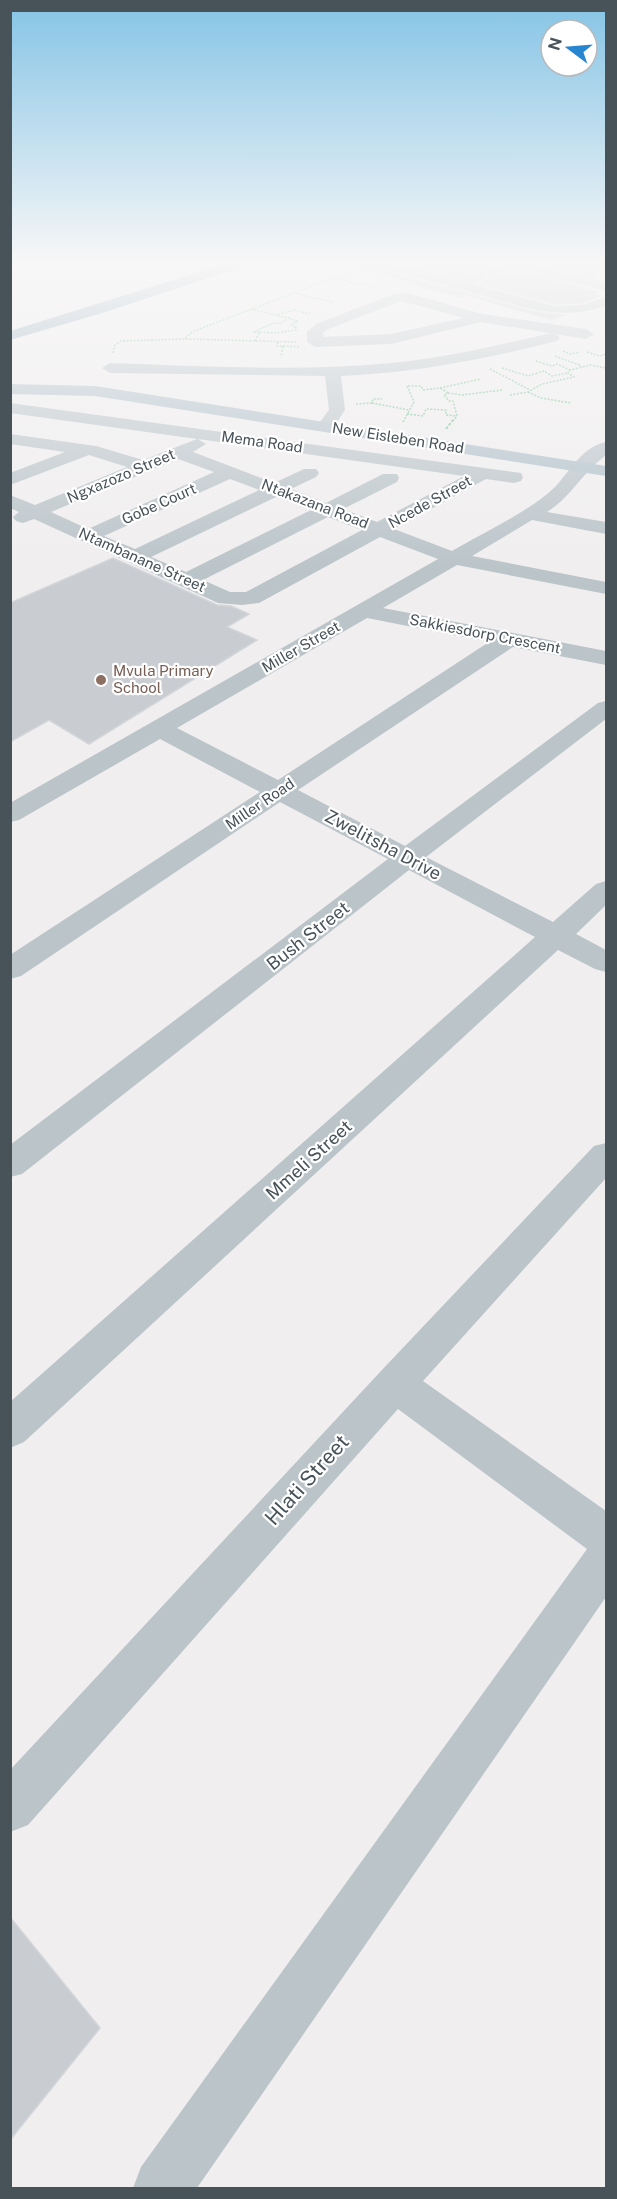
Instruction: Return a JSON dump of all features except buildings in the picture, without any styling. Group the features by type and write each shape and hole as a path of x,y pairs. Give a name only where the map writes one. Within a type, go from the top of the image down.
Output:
{"main road":[{"name":"New Eisleben Road","path":"10,389 88,390 606,471"}],"street":[{"path":"110,368 332,370 413,365"},
{"path":"324,427 336,414 338,404 332,370"},
{"name":"Mema Road","path":"10,408 514,477"},
{"name":"Ngxazozo Street","path":"10,523 199,443 205,435"},
{"path":"15,442 86,450 144,466"},
{"name":"Miller Street","path":"10,814 528,514 554,497 580,466 606,447"},
{"path":"10,480 86,450"},
{"name":"Ntakazana Road","path":"177,452 453,558"},
{"name":"Gobe Court","path":"88,536 230,472"},
{"path":"135,557 310,473"},
{"name":"Ncede Street","path":"251,598 483,473"},
{"path":"187,580 390,478"},
{"name":"Ntambanane Street","path":"10,501 226,598 251,598"},
{"path":"528,514 606,526"},
{"path":"453,558 606,588"},
{"name":"Sakkiesdorp Crescent","path":"363,611 606,658"},
{"name":"Miller Road","path":"10,969 509,639"},
{"name":"Bush Street","path":"10,1164 606,708"},
{"name":"Zwelitsha Drive","path":"160,729 281,790 606,962"},
{"name":"Mmeli Street","path":"10,1429 606,890"},
{"name":"Hlati Street","path":"10,1807 606,1156"},
{"path":"395,1384 606,1537"},
{"path":"162,2188 606,1560"}],"path":[{"path":"484,365 541,398 571,403"},
{"path":"496,365 516,372 514,373"},
{"path":"504,376 514,373 528,376 544,371 552,376 591,365 606,368"},
{"path":"386,368 387,385 421,386 423,390 482,379"},
{"path":"510,395 529,391 542,384 574,377 568,373"},
{"path":"403,422 414,402 408,386"},
{"path":"440,388 448,393 462,395 502,390"},
{"path":"448,393 444,395 449,401 453,401 457,416"},
{"path":"372,403 373,399 382,399"},
{"path":"338,404 372,403 410,410"},
{"path":"407,414 423,416 426,409 446,410 446,415 457,416"},
{"path":"447,428 457,416"}],"place":[{"name":"Mvula Primary School","path":"101,680"}]}
